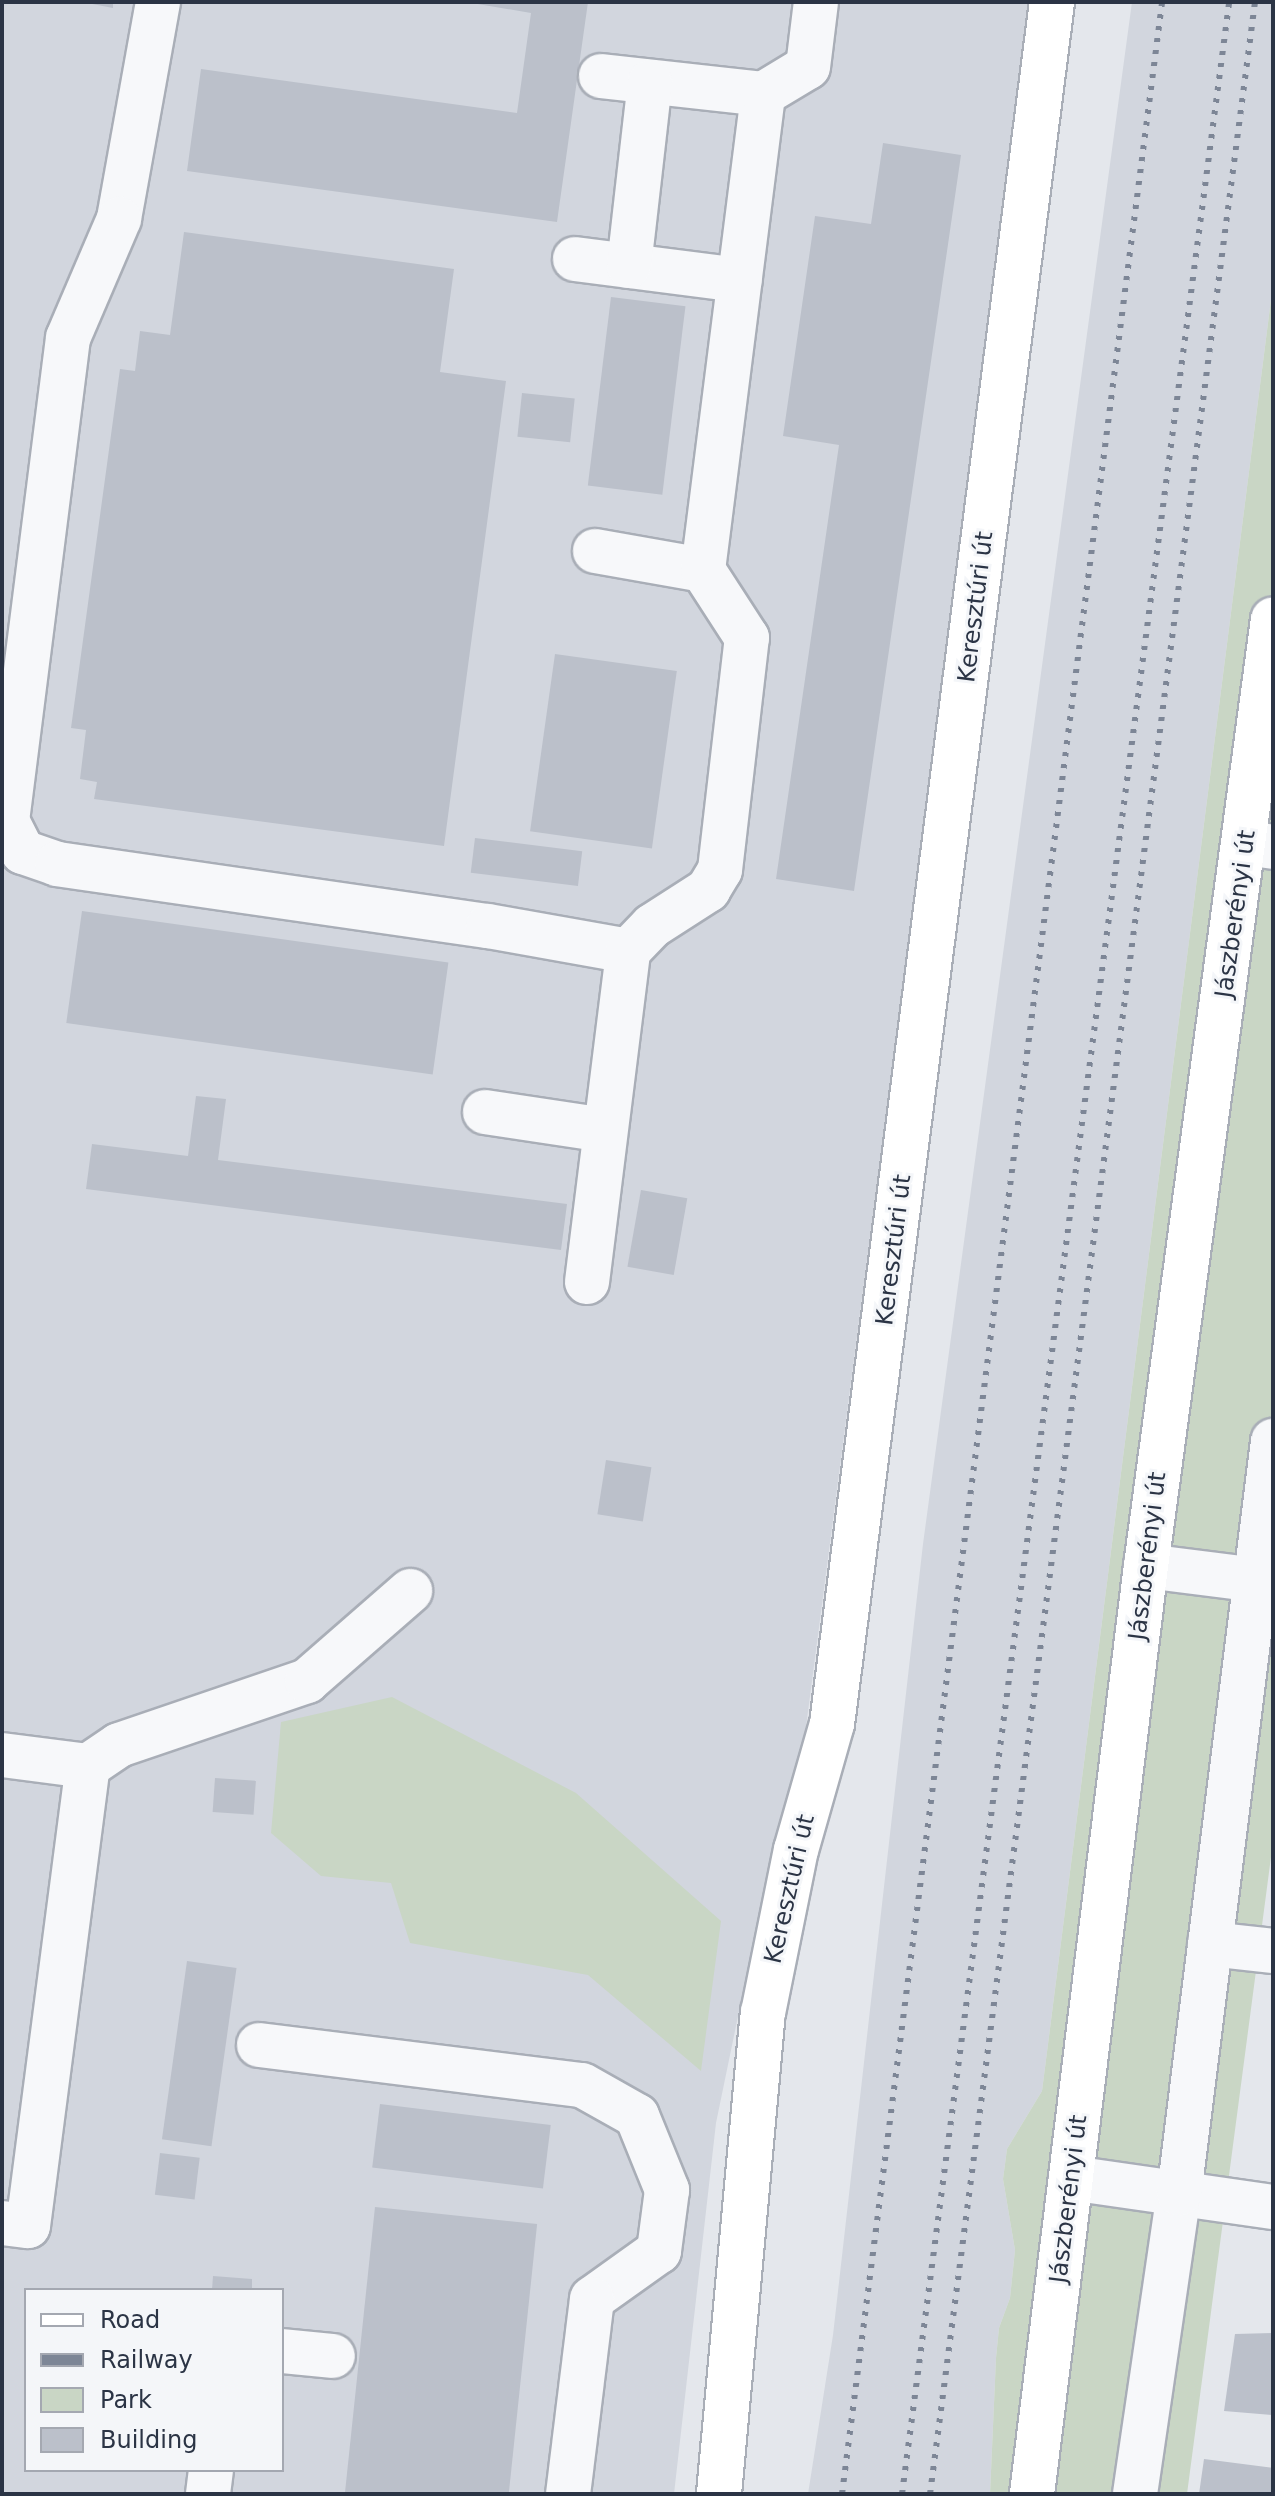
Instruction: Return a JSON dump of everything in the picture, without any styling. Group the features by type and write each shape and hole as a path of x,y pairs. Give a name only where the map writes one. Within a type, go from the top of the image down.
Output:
{"main road":[{"name":"Keresztúri út","path":"719,2494 763,2013 796,1850 832,1724 1052,2"},
{"name":"Jászberényi út","path":"1032,2494 1146,1566 1259,845 1273,619"}],"street":[{"path":"158,2 119,219 68,338 7,821 23,852 57,864 488,926 628,951"},
{"path":"601,76 763,94 808,67 816,2"},
{"path":"629,266 650,82"},
{"path":"587,1282 628,951 652,926 708,890 720,870 747,638 703,570 763,94"},
{"path":"575,259 740,280"},
{"path":"595,551 703,570"},
{"path":"485,1112 605,1130"},
{"path":"1135,2494 1263,1580 1273,1441"},
{"path":"1146,1566 1263,1580"},
{"path":"2,1755 88,1766 119,1745 307,1681 410,1591"},
{"path":"2,2223 28,2226 88,1766"},
{"path":"1210,1944 1273,1951"},
{"path":"259,2045 582,2085 637,2116 667,2190 659,2251 592,2299 568,2494"},
{"path":"1071,2178 1273,2207"},
{"path":"284,2351 333,2356"},
{"path":"208,2494 211,2472"}],"shaded area":[{"path":"2,2 1031,2 803,1750 763,1895 716,2123 674,2494 2,2494"},
{"path":"1132,2 1273,2 1273,284 1042,2091 1007,2149 1003,2179 1015,2250 1010,2298 999,2328 990,2494 808,2494 833,2335 923,1544"}],"green space":[{"path":"1273,284 1273,1842 1187,2494 990,2494 999,2328 1010,2298 1015,2250 1003,2179 1007,2149 1042,2091"},
{"path":"392,1697 576,1793 721,1921 701,2071 588,1975 410,1943 391,1883 321,1876 271,1833 281,1722"}],"building":[{"path":"82,2 113,2 113,8"},
{"path":"466,2 588,2 557,222 187,171 201,69 517,113 531,13"},
{"path":"883,143 961,155 854,891 776,879 839,445 783,436 815,216 871,224"},
{"path":"184,232 454,269 440,372 506,381 444,846 94,799 97,782 80,779 86,730 71,728 120,369 135,371 140,331 170,335"},
{"path":"611,297 685,306 662,495 588,486"},
{"path":"522,393 575,399 570,442 517,437"},
{"path":"555,654 677,671 652,848 530,831"},
{"path":"475,838 582,851 578,886 471,873"},
{"path":"82,911 448,962 433,1074 66,1023"},
{"path":"196,1096 226,1099 218,1160 567,1204 561,1250 86,1189 92,1144 188,1156"},
{"path":"641,1190 687,1198 674,1275 627,1267"},
{"path":"606,1460 651,1467 643,1522 597,1514"},
{"path":"215,1778 256,1781 254,1815 213,1812"},
{"path":"187,1961 237,1968 211,2146 162,2139"},
{"path":"380,2104 551,2125 543,2188 372,2168"},
{"path":"160,2153 200,2158 195,2200 155,2195"},
{"path":"375,2207 537,2224 509,2494 345,2492"},
{"path":"213,2276 252,2279 252,2288 212,2288"},
{"path":"1273,2333 1272,2415 1224,2411 1235,2334"},
{"path":"1204,2459 1273,2468 1273,2494 1199,2494"}],"railway":[{"path":"842,2494 1162,2"},
{"path":"902,2494 1229,2"},
{"path":"930,2494 1255,2"}]}
